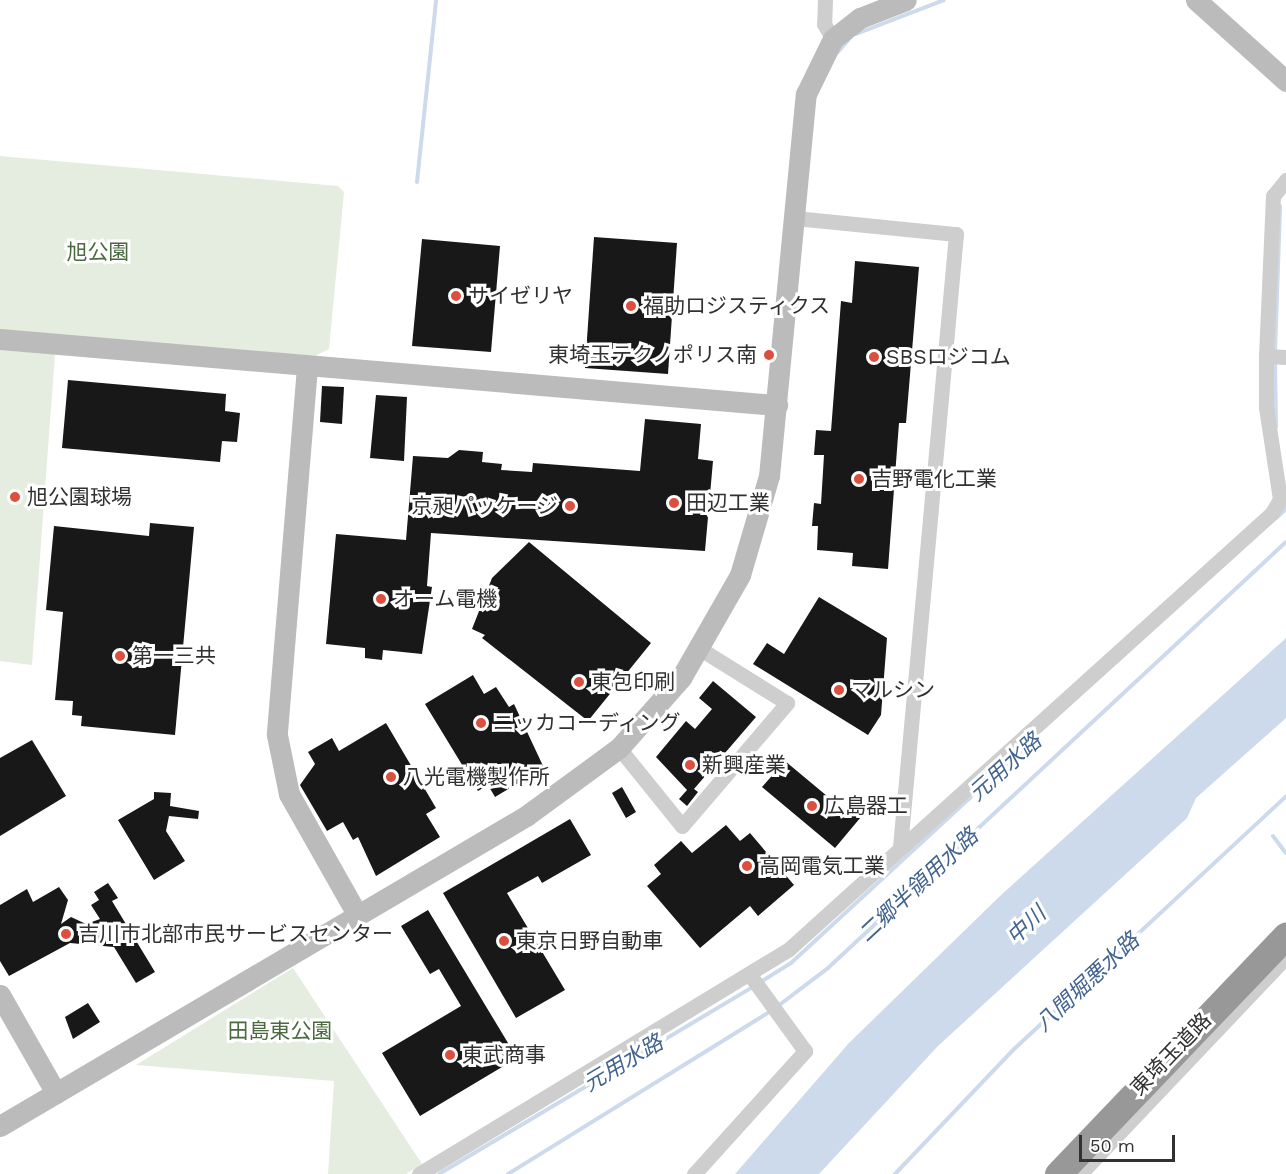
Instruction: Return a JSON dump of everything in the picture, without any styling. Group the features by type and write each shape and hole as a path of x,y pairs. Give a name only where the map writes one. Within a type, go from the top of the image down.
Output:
{"highway":[{"name":"東埼玉道路","path":"1058,1174 1286,935"}],"street":[{"path":"825,0 824,24 833,39"},
{"path":"0,1126 526,816 619,748 702,650 740,575 758,523 777,405 806,94 833,39 860,18 906,0"},
{"path":"1196,0 1286,81"},
{"path":"419,1174 750,975 789,949 1278,506 1266,407 1266,356 1273,196 1286,180"},
{"path":"795,218 956,234 900,847"},
{"path":"0,339 307,367 777,405"},
{"path":"1266,356 1286,357"},
{"path":"307,367 278,735 289,794 357,914"},
{"path":"619,748 682,826 787,703 702,650"},
{"path":"1080,1174 1286,957"},
{"path":"694,1174 805,1051 750,975"},
{"path":"0,995 56,1093"}],"green space":[{"name":"旭公園","path":"0,156 338,186 344,192 329,349 315,356 0,331"},
{"path":"0,349 55,354 32,665 0,661"},
{"name":"田島東公園","path":"293,968 422,1164 406,1174 328,1174 334,1081 136,1065"}],"water":[{"name":"中川","path":"1286,638 1286,718 1196,798 1187,818 938,1046 819,1174 735,1174 849,1043 1000,896"}],"building":[{"name":"福助ロジスティクス","path":"594,237 677,243 668,374 585,368"},
{"name":"サイゼリヤ","path":"422,239 500,246 491,352 412,346"},
{"path":"855,261 919,267 906,423 899,423 888,569 852,566 853,553 817,550 818,526 812,526 814,503 821,504 824,455 814,455 816,430 831,431 841,301 852,303"},
{"path":"68,380 226,394 225,411 240,413 237,442 222,441 220,462 62,448"},
{"path":"322,386 344,387 342,424 320,422"},
{"path":"376,395 407,397 404,461 370,458"},
{"path":"645,419 701,424 698,459 713,461 705,551 431,533 427,586 432,587 422,654 383,650 382,660 365,658 365,648 326,644 336,534 406,540 413,456 448,458 459,450 483,452 482,462 502,464 501,470 532,472 533,463 640,471"},
{"name":"第一三共","path":"150,523 194,527 175,735 81,726 82,716 72,715 73,701 55,700 63,612 46,610 54,526 149,536"},
{"name":"東包印刷","path":"529,542 651,643 588,721 482,638 485,635 472,629 492,578"},
{"name":"マルシン","path":"819,597 887,638 881,715 868,735 753,664 767,643 784,654"},
{"name":"ニッカコーディング","path":"473,675 484,694 496,687 509,707 514,704 544,768 495,797 488,785 478,791 425,704"},
{"name":"新興産業","path":"713,681 756,717 694,789 698,792 687,806 679,799 687,790 656,757 686,721 695,729 712,709 699,698"},
{"path":"386,723 436,808 426,814 440,837 376,876 358,837 353,840 343,822 327,831 300,785 315,764 308,752 332,738 339,751"},
{"path":"32,740 66,796 0,836 0,758"},
{"name":"広島器工","path":"785,761 845,811 854,801 866,811 835,848 762,787"},
{"path":"622,787 636,812 626,818 612,793"},
{"path":"154,792 171,793 170,806 199,811 198,819 169,816 166,831 185,861 154,880 118,820 154,799"},
{"name":"東京日野自動車","path":"570,819 591,855 542,883 538,876 507,893 565,990 516,1018 443,893"},
{"path":"726,825 740,841 750,833 794,885 758,916 750,906 700,948 647,886 661,874 654,865 681,841 692,853"},
{"name":"吉川市北部市民サービスセンター","path":"108,883 118,898 112,901 155,972 136,983 114,947 70,943 9,976 0,961 0,905 27,889 33,902 59,887 68,900 61,924 71,917 86,924 100,919 91,905 99,900 94,892"},
{"name":"東武商事","path":"428,910 517,1058 420,1116 382,1053 461,1006 439,969 430,974 401,926"},
{"path":"88,1003 100,1022 73,1039 65,1017"}],"waterway":[{"path":"417,182 436,0"},
{"path":"856,34 944,0"},
{"path":"837,53 850,38"},
{"name":"元用水路","path":"1275,352 1280,206"},
{"name":"元用水路","path":"1275,359 1276,427"},
{"name":"元用水路","path":"1276,518 1285,510 1284,503"},
{"name":"二郷半領用水路","path":"778,1006 828,968 1286,542"},
{"name":"元用水路","path":"759,983 791,963 1029,743"},
{"name":"八間堀悪水路","path":"895,1174 1012,1051 1286,796"},
{"path":"1273,836 1286,853"},
{"name":"元用水路","path":"439,1174 753,987"},
{"name":"二郷半領用水路","path":"508,1174 772,1010"}],"place":[{"name":"サイゼリヤ","path":"456,296"},
{"name":"福助ロジスティクス","path":"631,306"},
{"name":"東埼玉テクノポリス南","path":"769,355"},
{"name":"SBSロジコム","path":"874,357"},
{"name":"吉野電化工業","path":"859,479"},
{"name":"旭公園球場","path":"15,497"},
{"name":"田辺工業","path":"674,503"},
{"name":"京昶パッケージ","path":"570,506"},
{"name":"オーム電機","path":"381,599"},
{"name":"第一三共","path":"120,656"},
{"name":"東包印刷","path":"579,682"},
{"name":"マルシン","path":"839,690"},
{"name":"ニッカコーディング","path":"481,723"},
{"name":"新興産業","path":"690,765"},
{"name":"八光電機製作所","path":"391,777"},
{"name":"広島器工","path":"812,806"},
{"name":"高岡電気工業","path":"747,866"},
{"name":"吉川市北部市民サービスセンター","path":"66,934"},
{"name":"東京日野自動車","path":"504,941"},
{"name":"東武商事","path":"450,1055"}]}
